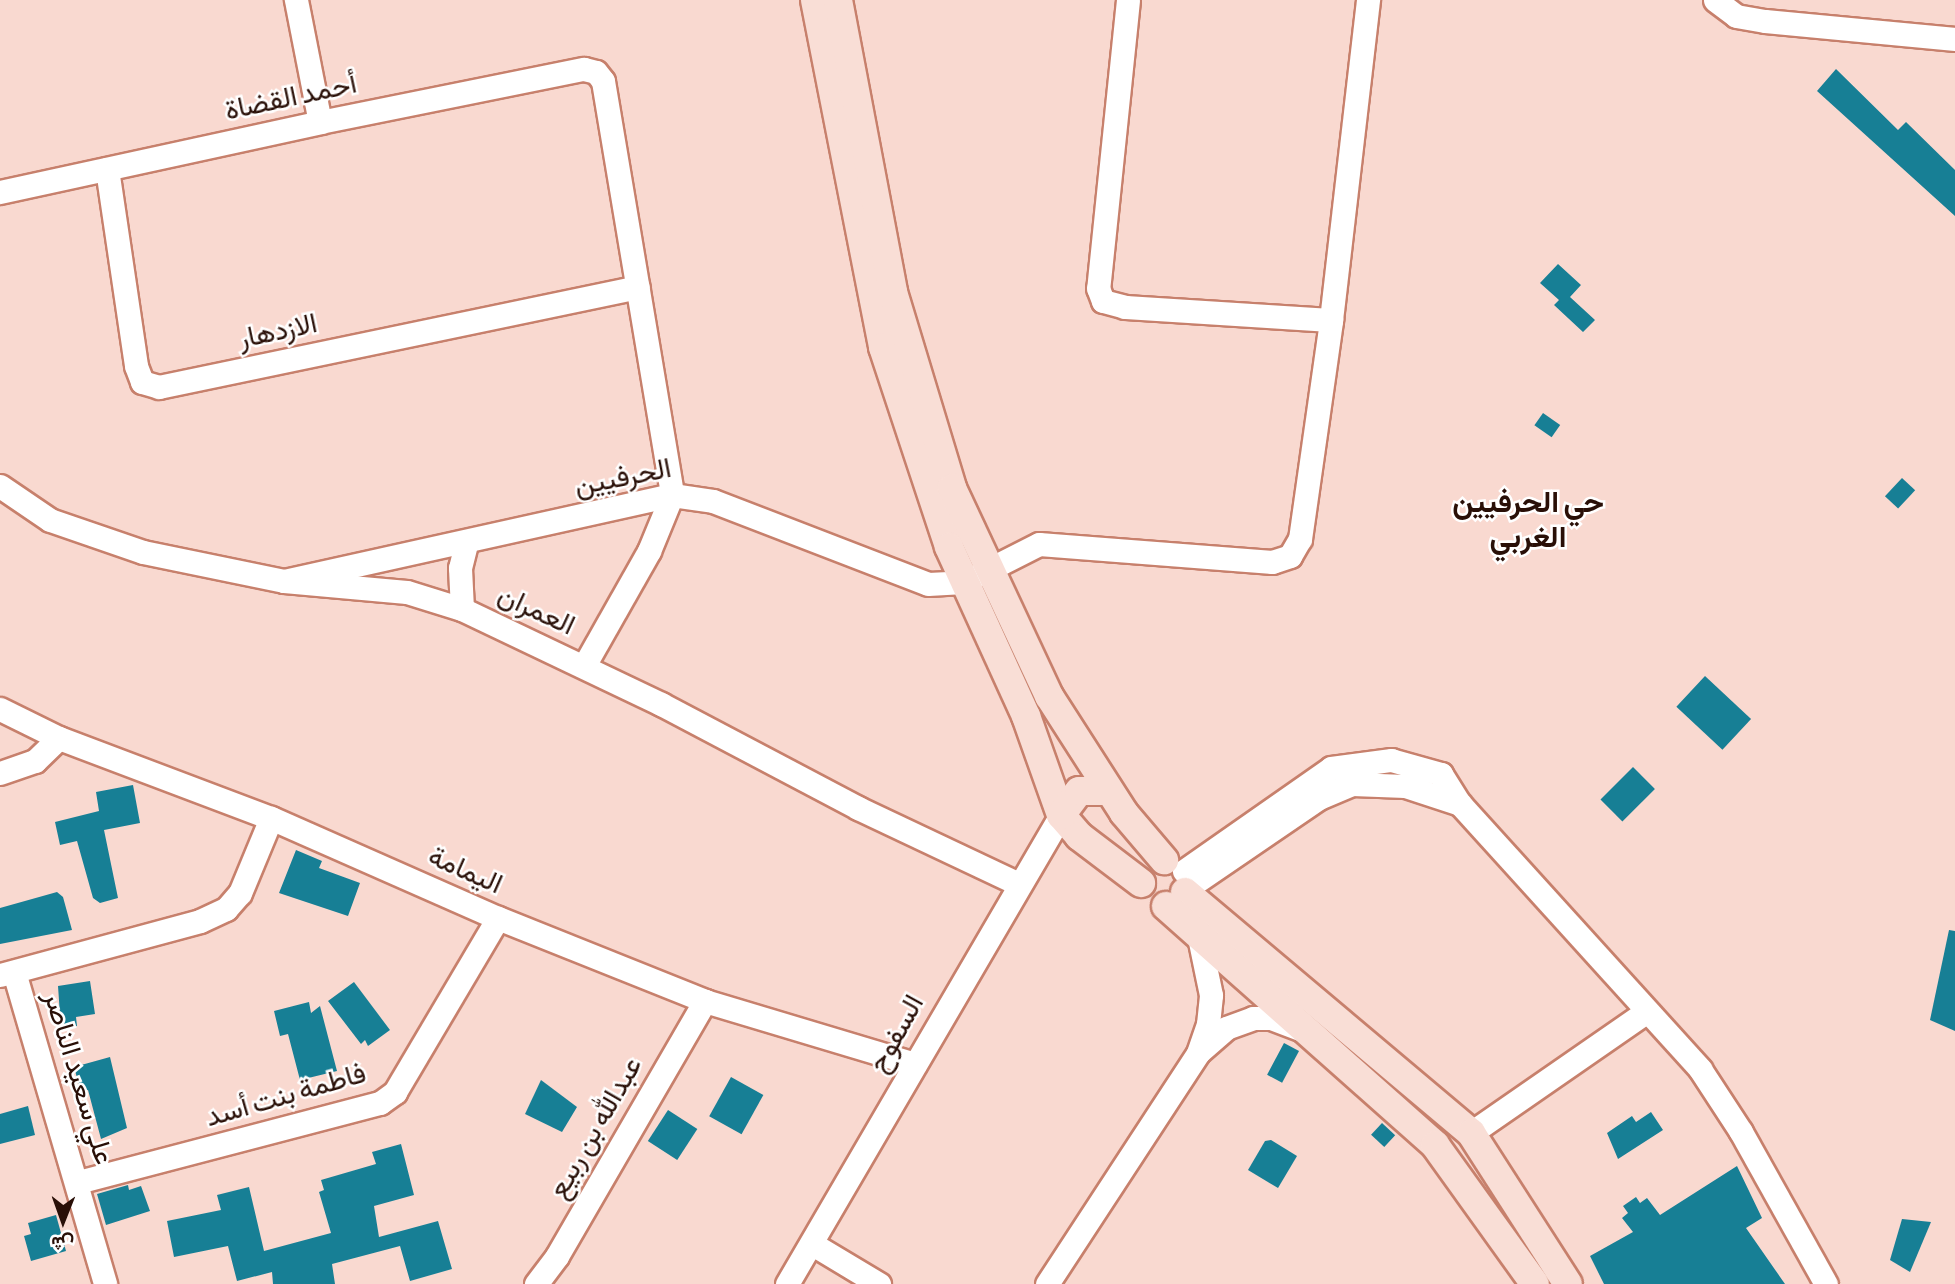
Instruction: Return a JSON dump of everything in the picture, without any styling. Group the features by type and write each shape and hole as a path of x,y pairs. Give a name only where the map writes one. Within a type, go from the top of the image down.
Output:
{"main road":[{"path":"815,0 883,347 915,453 964,582 1026,716 1060,814 1079,836 1141,883 1150,865 1177,883 1471,1133 1568,1284"},
{"path":"838,0 900,318 951,488 1049,696 1116,802 1177,883 1199,937 1435,1145 1535,1284"},
{"path":"1060,814 1079,791 1116,802"},
{"path":"1079,836 1102,833 1116,802"}],"street":[{"path":"296,0 320,122"},
{"path":"1128,0 1098,288 1103,301 1125,307 1331,320"},
{"path":"964,582 1039,544 1272,562 1290,556 1300,539 1331,320 1368,0"},
{"path":"1715,0 1737,16 1765,21 1955,39"},
{"name":"أحمد القضاة","path":"0,192 320,122 584,69 596,72 603,81 638,287"},
{"name":"الازدهار","path":"107,169 136,366 142,382 159,387 638,287"},
{"path":"584,666 649,551 672,495 638,287"},
{"name":"العمران","path":"0,486 50,520 92,538 284,581 407,593 462,609 584,666 858,808 1017,883"},
{"name":"الحرفيين","path":"284,581 466,544 672,495 713,502 914,581 964,582"},
{"path":"462,609 460,568 466,544"},
{"name":"اليمامة","path":"0,709 59,738 271,818 498,918 705,1001 915,1064"},
{"path":"0,773 35,761 59,738"},
{"path":"1177,883 1319,799 1352,784 1405,786 1460,804 1562,913 1646,1012 1700,1069 1722,1101 1826,1284"},
{"name":"السفوح","path":"788,1284 814,1245 1017,883 1060,814"},
{"path":"7,974 200,921 226,909 240,893 271,818"},
{"name":"فاطمة بنت أسد","path":"78,1182 380,1103 395,1092 498,918"},
{"path":"1047,1284 1198,1053 1208,1024 1211,995 1199,937"},
{"name":"علي سعيد الناصر","path":"7,974 78,1182 105,1284"},
{"name":"عبدالله بن ربيع","path":"536,1284 705,1001"},
{"path":"1471,1133 1646,1012"},
{"path":"1198,1053 1226,1028 1254,1018 1271,1018 1313,1035"},
{"path":"814,1245 879,1284"}],"building":[{"path":"1836,69 1898,130 1906,122 1955,170 1955,216 1817,91"},
{"path":"1558,264 1581,285 1570,297 1595,320 1583,332 1554,305 1559,300 1540,283"},
{"path":"1543,413 1560,425 1552,437 1534,425"},
{"path":"1902,478 1915,490 1898,509 1885,496"},
{"path":"1705,676 1751,719 1722,750 1676,707"},
{"path":"1633,767 1655,789 1622,821 1600,800"},
{"path":"133,785 140,823 104,830 118,898 100,903 93,898 77,841 60,845 55,822 99,811 96,792"},
{"path":"296,850 322,861 319,868 360,883 348,916 279,893"},
{"path":"57,892 63,897 72,930 0,944 0,908"},
{"path":"1949,930 1955,931 1955,1031 1930,1020"},
{"path":"90,981 95,1014 76,1017 77,1026 61,1029 58,986"},
{"path":"354,982 390,1030 368,1046 365,1040 361,1044 328,1001"},
{"path":"309,1002 311,1013 320,1006 337,1071 300,1080 288,1034 280,1036 274,1011"},
{"path":"1284,1043 1299,1051 1282,1083 1267,1075"},
{"path":"110,1057 127,1128 101,1139 88,1090 81,1092 74,1067"},
{"path":"731,1077 763,1095 742,1134 709,1116"},
{"path":"541,1080 577,1107 562,1132 525,1114"},
{"path":"28,1106 35,1135 0,1144 0,1114"},
{"path":"668,1110 697,1129 677,1160 648,1141"},
{"path":"1651,1112 1663,1130 1618,1159 1607,1133 1632,1116 1636,1122"},
{"path":"1382,1123 1395,1135 1384,1147 1371,1135"},
{"path":"1271,1140 1297,1156 1278,1188 1248,1170 1265,1141"},
{"path":"401,1144 414,1195 374,1206 379,1237 438,1221 452,1269 410,1281 400,1246 332,1264 335,1284 273,1284 272,1272 237,1281 228,1246 174,1257 167,1221 221,1210 217,1195 249,1187 264,1251 331,1233 319,1192 324,1190 321,1180 376,1164 372,1152"},
{"path":"1737,1166 1762,1218 1746,1228 1785,1284 1604,1284 1590,1256 1633,1232 1622,1218 1628,1213 1623,1206 1636,1197 1640,1203 1647,1198 1660,1215"},
{"path":"128,1185 129,1190 141,1186 150,1211 106,1225 97,1194"},
{"path":"56,1215 66,1251 31,1261 24,1236 31,1234 28,1223"},
{"path":"1902,1219 1931,1222 1910,1272 1890,1260"}],"district":[{"name":"حي الحرفيين الغربي","path":"1528,520"}]}
